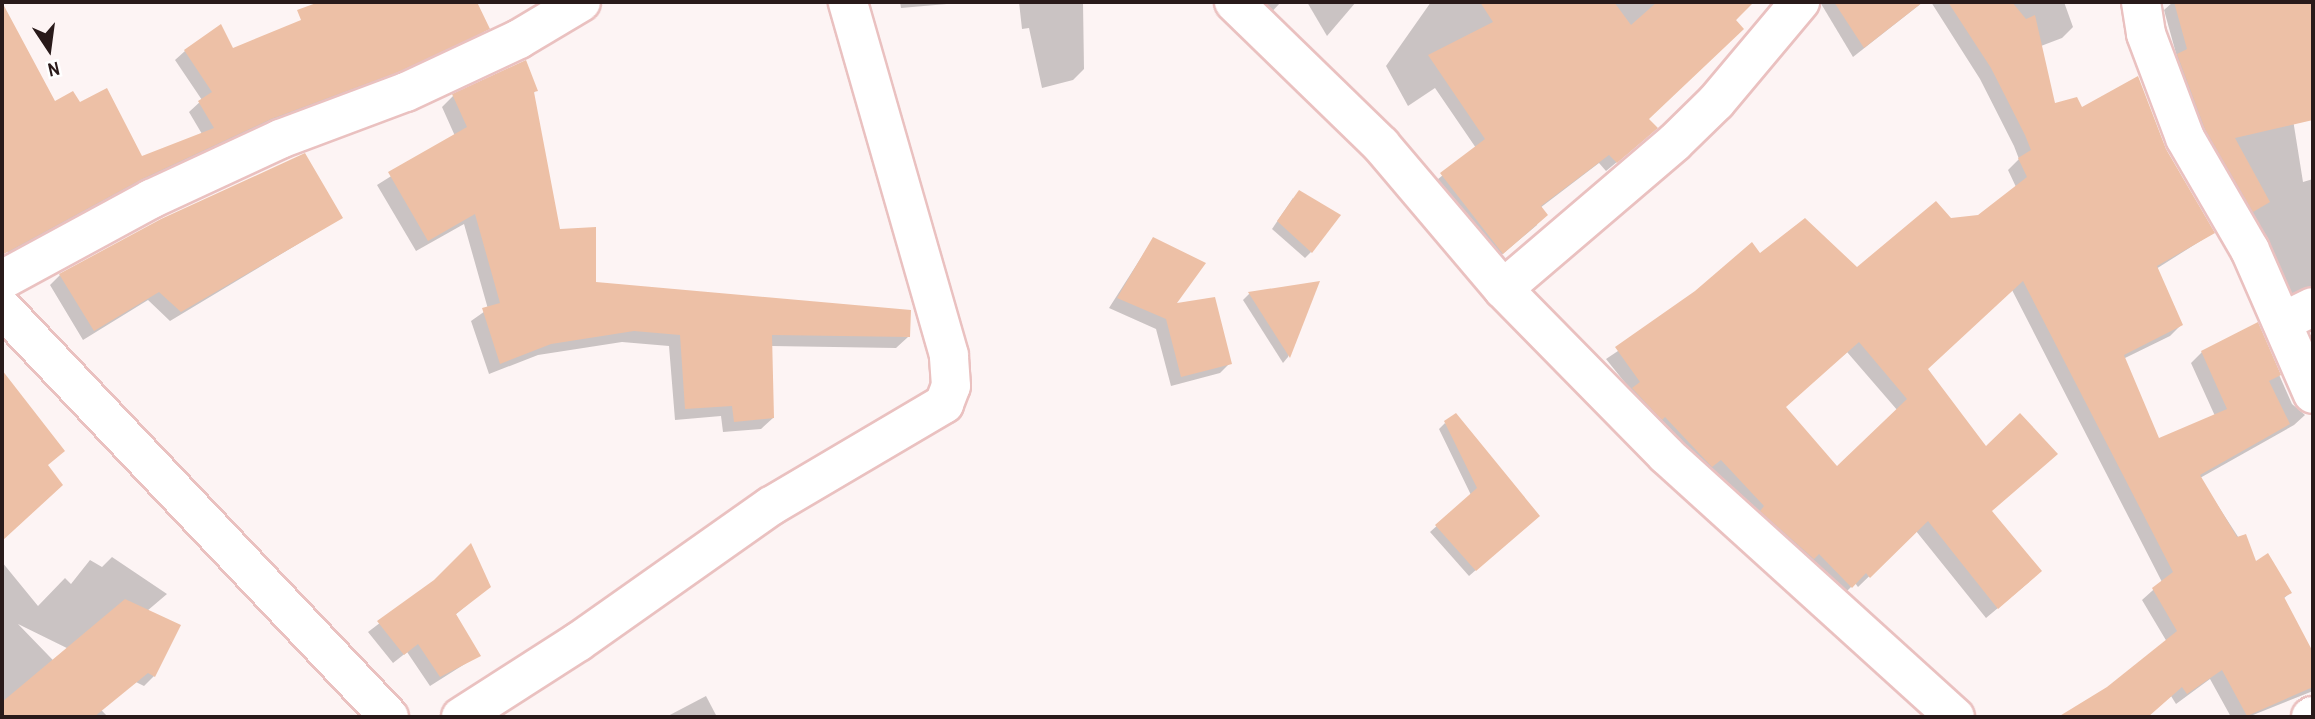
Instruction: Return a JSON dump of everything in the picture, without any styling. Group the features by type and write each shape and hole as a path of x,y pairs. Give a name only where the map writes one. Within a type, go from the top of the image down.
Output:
{"street":[{"path":"2,280 151,199 280,139 406,92 553,22 581,2"},
{"path":"461,717 578,642 771,506 944,404 951,386 949,355 848,2"},
{"path":"1234,2 1381,145 1503,289 1666,456 1955,717"},
{"path":"1503,289 1675,142 1723,93 1800,2"},
{"path":"2141,2 2146,34 2185,138 2250,250 2297,315 2313,394"},
{"path":"2,308 389,717"}],"building":[{"path":"2,2 55,101 73,91 80,102 107,88 142,156 214,128 198,101 212,92 184,50 221,24 233,48 301,20 297,10 319,2 477,2 490,29 398,72 271,119 142,179 2,255"},
{"path":"1480,2 1614,2 1631,25 1657,2 1754,2 1736,20 1744,29 1649,119 1658,128 1617,163 1609,155 1541,206 1548,215 1503,254 1440,173 1485,139 1428,55 1493,22"},
{"path":"1834,2 1923,2 1864,48"},
{"path":"1948,2 2012,2 2026,19 2035,15 2055,103 2077,97 2082,107 2138,76 2166,149 2215,233 2157,266 2183,325 2124,355 2159,438 2227,409 2201,351 2258,322 2281,375 2269,381 2290,424 2200,475 2237,537 2246,534 2256,561 2268,553 2292,593 2284,597 2313,652 2313,687 2247,716 2222,670 2187,694 2182,687 2148,717 2058,717 2107,687 2177,631 2152,588 2173,572 2023,281 1928,369 1986,446 2020,413 2058,454 1992,511 2042,571 1998,609 1928,521 1870,578 1866,573 1852,588 1819,554 1814,559 1760,511 1764,506 1721,460 1712,467 1665,417 1662,420 1632,388 1640,382 1615,347 1695,291 1752,242 1760,253 1805,218 1857,267 1936,201 1951,218 1978,215 2027,177 2018,158 2031,150 1991,68","holes":["1859,342 1907,399 1837,466 1786,407"]},
{"path":"2174,2 2313,2 2313,120 2235,138 2270,202 2253,212 2205,129 2177,54 2187,49"},
{"path":"526,60 538,91 534,92 560,229 596,227 596,282 911,310 910,337 772,335 774,418 734,422 732,406 685,409 680,335 634,331 551,344 500,364 482,308 500,303 475,214 428,241 388,172 467,127 452,94"},
{"path":"305,153 343,218 181,312 159,292 94,331 59,274 161,219"},
{"path":"1299,190 1341,215 1312,253 1277,221"},
{"path":"1153,237 1206,263 1177,303 1215,297 1232,364 1181,377 1166,319 1117,298"},
{"path":"1320,281 1290,358 1248,292"},
{"path":"2,370 65,451 48,465 63,485 2,541"},
{"path":"1456,413 1540,516 1476,571 1435,525 1477,488 1444,421"},
{"path":"471,543 491,587 456,614 481,656 440,677 418,644 404,655 377,621 434,580"},
{"path":"125,599 181,625 155,677 148,673 94,717 2,717 2,702"}]}
